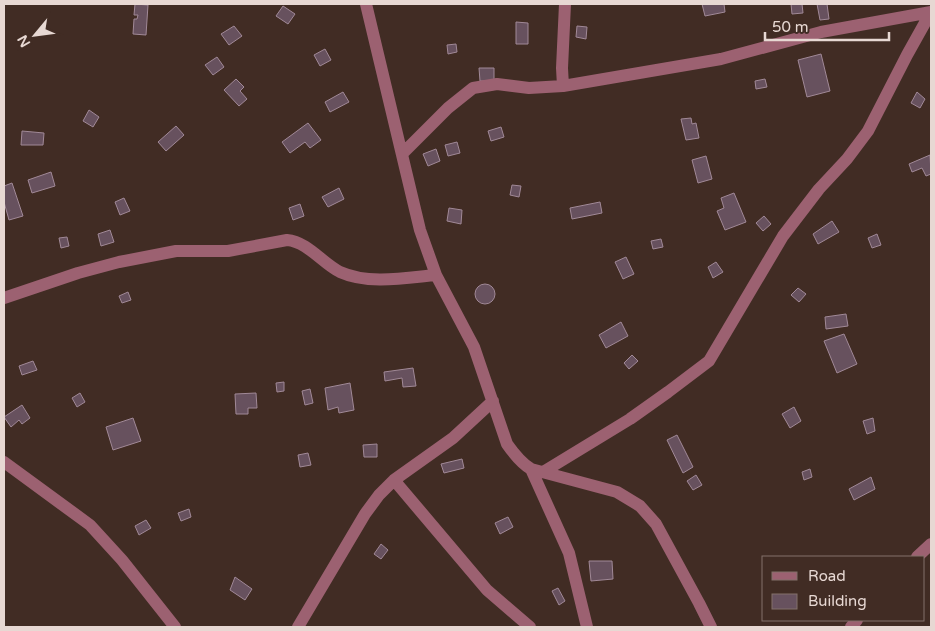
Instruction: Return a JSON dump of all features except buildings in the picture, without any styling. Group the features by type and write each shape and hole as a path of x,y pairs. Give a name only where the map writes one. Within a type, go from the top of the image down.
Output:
{"street":[{"path":"366,4 420,230 436,275 474,347 507,444 523,464 537,470 617,492 640,506 656,524 710,627"},
{"path":"563,86 565,4"},
{"path":"403,153 448,108 473,88 498,84 530,88 563,86 721,58 821,32 931,12"},
{"path":"537,470 630,419 709,361 782,236 868,131 931,12"},
{"path":"4,298 78,273 119,262 176,251 228,251 287,240 305,247 340,272 364,278 384,280 436,275"},
{"path":"298,627 365,514 379,495 394,480 452,438 493,401"},
{"path":"4,462 90,525 122,560 175,627"},
{"path":"537,470 569,554 587,627"},
{"path":"394,480 487,590 530,627"},
{"path":"917,556 931,544"}]}
